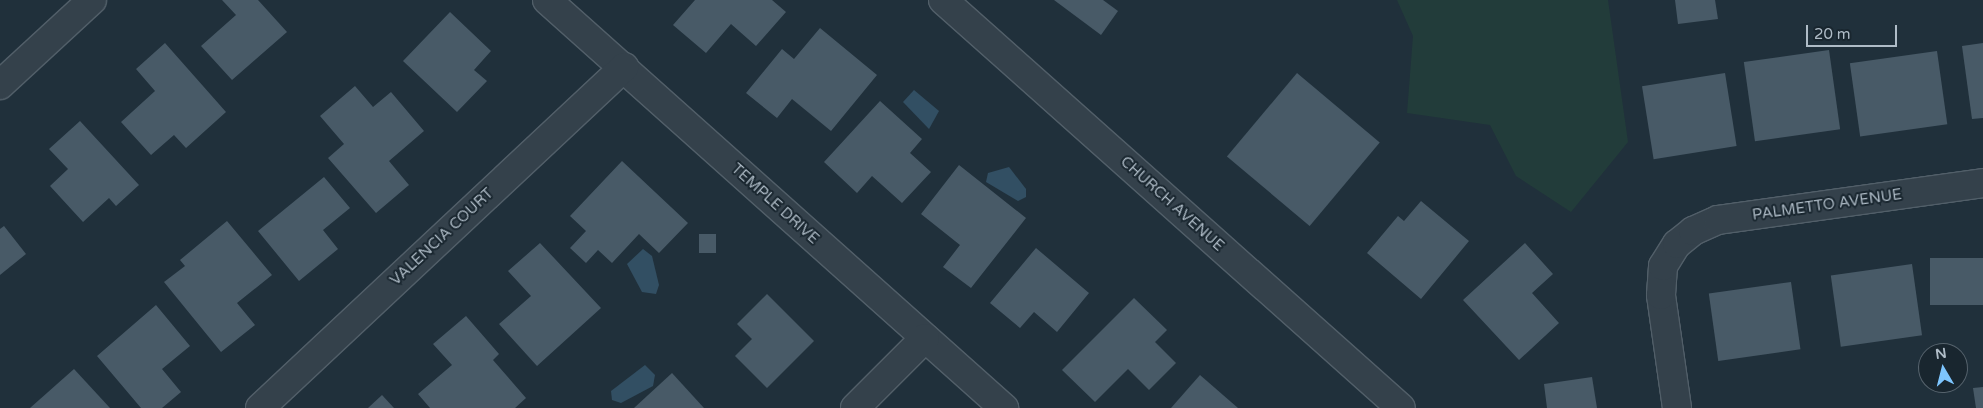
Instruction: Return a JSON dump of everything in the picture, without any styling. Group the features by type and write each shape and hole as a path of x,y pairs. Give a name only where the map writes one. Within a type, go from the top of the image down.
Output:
{"street":[{"path":"0,85 92,0"},
{"name":"TEMPLE DRIVE","path":"547,0 1004,408"},
{"name":"CHURCH AVENUE","path":"943,0 1400,408"},
{"name":"VALENCIA COURT","path":"260,408 624,67"},
{"name":"PALMETTO AVENUE","path":"1678,408 1661,295 1663,266 1677,244 1718,220 1983,183"},
{"path":"854,408 924,338"}],"green space":[{"path":"1397,0 1608,0 1628,142 1571,212 1516,176 1490,125 1407,113 1413,36"}],"water":[{"path":"914,90 939,111 929,129 903,102"},
{"path":"1009,167 1026,189 1026,197 1018,201 986,182 988,173"},
{"path":"643,249 652,256 659,285 656,294 642,292 627,264"},
{"path":"645,365 655,375 653,386 621,403 612,400 611,391"}],"building":[{"path":"222,0 258,0 287,32 232,80 201,46 236,15"},
{"path":"695,0 772,0 786,12 756,46 731,24 706,53 673,25"},
{"path":"1054,0 1103,0 1118,11 1101,35"},
{"path":"1675,0 1715,0 1718,19 1678,24"},
{"path":"450,12 491,51 474,70 487,81 457,112 403,61"},
{"path":"820,28 877,75 831,131 792,99 777,118 746,93 782,49 794,59"},
{"path":"165,43 226,112 186,148 174,135 151,155 121,122 155,91 136,69"},
{"path":"1983,43 1983,118 1972,119 1962,46"},
{"path":"1829,50 1840,129 1755,141 1744,62"},
{"path":"1937,51 1947,124 1860,137 1850,63"},
{"path":"1297,73 1380,142 1310,226 1227,156"},
{"path":"1725,73 1737,146 1654,159 1642,86"},
{"path":"355,86 373,107 391,92 424,131 389,161 409,185 376,213 328,158 344,144 320,116"},
{"path":"880,101 922,139 910,153 931,172 902,203 872,176 857,193 824,162"},
{"path":"80,121 139,185 116,206 109,198 83,222 50,186 68,169 49,149"},
{"path":"622,161 688,223 659,253 639,234 612,263 598,250 586,263 570,248 586,231 570,216"},
{"path":"959,165 1026,218 971,288 943,267 960,245 921,214"},
{"path":"324,177 350,208 323,230 338,249 299,281 258,231"},
{"path":"1421,201 1469,241 1421,299 1367,253 1398,216 1404,221"},
{"path":"227,221 272,275 237,303 255,325 221,352 164,282 185,266 180,260"},
{"path":"4,226 26,254 0,275 0,229"},
{"path":"699,234 716,234 716,253 699,253"},
{"path":"540,243 601,308 537,366 499,324 531,296 508,271"},
{"path":"1525,243 1553,274 1532,293 1559,323 1519,360 1463,300"},
{"path":"1036,248 1089,293 1057,332 1034,312 1020,328 990,303"},
{"path":"1930,258 1983,258 1983,305 1930,305"},
{"path":"1912,264 1922,335 1841,347 1831,275"},
{"path":"1791,282 1800,349 1718,361 1709,294"},
{"path":"767,294 814,341 767,388 735,356 752,339 737,324"},
{"path":"1134,298 1167,330 1155,342 1176,363 1149,390 1128,369 1095,402 1062,370"},
{"path":"156,305 190,346 162,369 181,392 162,408 141,408 97,356"},
{"path":"466,316 499,354 493,360 526,398 515,408 430,408 418,394 452,365 433,344"},
{"path":"74,369 110,408 30,408"},
{"path":"672,373 704,408 634,408"},
{"path":"1200,375 1238,408 1171,408"},
{"path":"1592,377 1597,408 1547,408 1544,384"},
{"path":"1983,387 1983,408 1976,408 1973,388"},
{"path":"382,395 394,408 368,408"}]}
